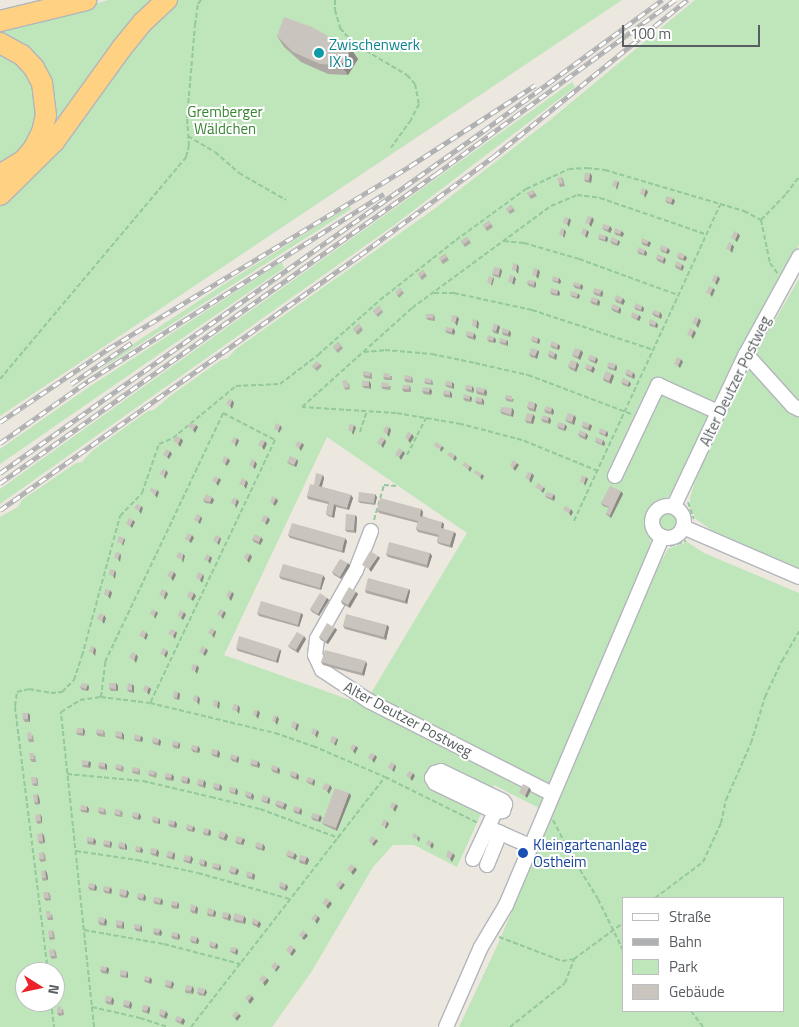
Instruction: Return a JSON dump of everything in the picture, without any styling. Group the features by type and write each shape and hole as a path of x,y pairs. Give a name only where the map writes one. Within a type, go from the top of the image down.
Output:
{"highway":[{"path":"0,7 37,0"},
{"path":"0,21 86,0"},
{"path":"0,195 54,142 121,49 143,22 167,0"},
{"path":"0,43 22,55 34,68 42,83 46,116 42,132 34,148 24,160 0,175"}],"street":[{"name":"Alter Deutzer Postweg","path":"674,506 746,354 799,257"},
{"path":"746,354 793,406 799,410"},
{"path":"615,476 658,385 718,412"},
{"path":"662,506 674,506 683,515 683,528 674,537 662,537 653,528 653,515 662,506"},
{"path":"683,528 799,577"},
{"name":"Alter Deutzer Postweg","path":"371,532 356,570 317,639 315,655 322,670 369,701 552,794"},
{"path":"446,1027 481,947 506,905 662,537"},
{"path":"487,865 495,830 495,812"},
{"path":"495,830 530,846"},
{"path":"473,859 495,830"}],"path":[{"path":"0,379 179,168 186,157 194,25 198,4 201,0"},
{"path":"335,0 334,10 340,28 353,44 407,75 415,84 419,104 411,120 392,148"},
{"path":"188,136 215,152 239,173 286,200"},
{"path":"47,962 15,706 17,692 30,689 51,693 62,692 74,680 120,516 142,493 159,444 173,438 236,386 280,384 318,355 380,300 456,240 526,189 561,171 587,168 605,170 744,211 761,220"},
{"path":"761,220 786,194 799,177"},
{"path":"598,471 522,440 461,424 367,411 302,407 412,308 551,206 577,195 600,198 706,234"},
{"path":"574,521 720,205"},
{"path":"761,220 770,263 786,280"},
{"path":"504,241 524,242 579,259 678,295"},
{"path":"434,293 454,294 532,310 654,350"},
{"path":"364,352 385,350 432,354 475,362 528,375 625,412"},
{"path":"360,432 367,411"},
{"path":"101,697 105,662 223,413 275,440 150,703"},
{"path":"407,455 426,418"},
{"path":"371,532 384,485 398,486"},
{"path":"656,897 702,862 721,822 734,778 751,743 765,697 782,661 799,632"},
{"path":"94,1027 61,712 80,700 101,697 150,703 275,733 313,746 385,777 495,830"},
{"path":"66,774 143,781 203,795 260,809 339,838"},
{"path":"190,1027 385,777"},
{"path":"551,816 572,858 598,899 622,948"},
{"path":"75,851 137,860 198,872 290,899"},
{"path":"510,1027 565,982 574,960 622,924"},
{"path":"83,930 164,944 240,964"},
{"path":"495,936 562,960 574,960"},
{"path":"92,1007 140,1018 168,1027"},
{"path":"52,1012 54,1027"},
{"path":"692,1012 703,1027"}],"green space":[{"path":"108,0 161,0 70,116 10,174 49,98 0,38 0,27 74,11"},
{"name":"Gremberger Wäldchen","path":"173,0 622,0 0,416 0,203 127,51"},
{"path":"695,0 799,0 799,245 739,352 682,479 674,493 668,498 654,503 649,512 646,521 651,537 644,566 539,808 494,785 457,867 414,845 393,845 373,867 312,971 272,1027 0,1027 0,517 18,507 22,500 76,463 82,462 92,451 148,411 154,410 170,396 221,360 228,358 236,349 433,210 550,120","holes":["327,437 467,533 364,705 224,655"]},
{"path":"0,51 28,73 38,102 36,128 16,157 0,166"},
{"path":"572,82 575,87 393,226 0,504 0,489"},
{"path":"350,206 351,209 98,371 133,344 229,281"},
{"path":"282,262 284,268 0,464 0,449 92,385"},
{"path":"799,279 799,571 721,537 696,519 690,507 690,498 697,475 752,359"},
{"path":"669,510 677,513 680,521 677,529 669,532 661,529 658,521 661,513"},
{"path":"687,542 704,553 799,593 799,1027 459,1027 498,944 653,576 668,549"}],"building":[{"name":"Zwischenwerk IX b","path":"284,17 312,27 351,49 341,65 320,64 293,52 277,36"},
{"path":"585,173 590,173 589,180 584,180"},
{"path":"561,177 563,183 559,184 557,178"},
{"path":"614,180 618,181 616,187 612,186"},
{"path":"642,188 646,189 644,195 640,194"},
{"path":"533,190 535,193 529,196 527,193"},
{"path":"667,196 673,198 671,203 665,200"},
{"path":"511,205 513,208 508,212 506,209"},
{"path":"588,216 592,217 589,224 585,223"},
{"path":"565,217 569,218 567,224 563,223"},
{"path":"489,221 491,224 485,228 483,225"},
{"path":"603,224 610,226 608,230 602,228"},
{"path":"561,228 564,229 563,236 559,235"},
{"path":"583,228 587,230 585,236 581,234"},
{"path":"615,228 622,231 620,234 614,232"},
{"path":"734,231 738,233 735,240 731,238"},
{"path":"599,234 606,236 605,240 598,238"},
{"path":"467,237 469,240 464,244 461,241"},
{"path":"612,237 618,240 617,244 610,241"},
{"path":"642,238 649,241 647,244 641,242"},
{"path":"729,242 732,244 730,250 726,249"},
{"path":"661,245 668,248 666,252 660,249"},
{"path":"639,247 645,250 644,254 637,251"},
{"path":"679,252 685,255 683,259 677,256"},
{"path":"445,254 447,257 441,261 439,258"},
{"path":"658,254 664,257 663,261 656,258"},
{"path":"676,261 682,264 681,268 675,265"},
{"path":"513,263 517,264 516,271 512,270"},
{"path":"494,267 500,268 499,275 492,274"},
{"path":"534,268 538,269 536,276 532,275"},
{"path":"423,270 425,273 420,277 418,274"},
{"path":"510,275 514,276 512,283 508,282"},
{"path":"714,275 718,276 715,283 712,281"},
{"path":"489,276 493,277 491,284 487,283"},
{"path":"553,276 559,278 558,282 552,280"},
{"path":"528,280 535,281 534,285 527,283"},
{"path":"574,282 581,284 580,287 573,285"},
{"path":"709,286 713,288 710,294 706,293"},
{"path":"400,288 402,291 398,295 395,292"},
{"path":"551,288 558,290 557,294 550,292"},
{"path":"594,288 602,290 600,294 593,292"},
{"path":"571,291 578,293 577,297 570,295"},
{"path":"616,295 623,298 621,302 615,299"},
{"path":"592,297 598,299 597,303 590,301"},
{"path":"636,303 642,306 641,310 634,307"},
{"path":"613,304 620,307 618,311 611,308"},
{"path":"379,306 382,310 376,315 373,311"},
{"path":"654,310 660,312 659,316 652,313"},
{"path":"632,312 639,315 637,319 631,316"},
{"path":"426,314 433,314 433,318 426,318"},
{"path":"452,315 457,316 455,323 451,322"},
{"path":"695,317 699,318 696,325 692,323"},
{"path":"473,319 477,320 476,327 472,326"},
{"path":"650,319 656,322 655,326 649,323"},
{"path":"494,323 498,325 496,331 492,330"},
{"path":"359,324 361,327 356,332 353,329"},
{"path":"446,327 453,328 452,332 445,331"},
{"path":"502,328 509,330 508,334 502,332"},
{"path":"690,328 694,330 691,336 687,335"},
{"path":"467,331 474,333 473,337 466,335"},
{"path":"488,335 494,337 493,341 487,339"},
{"path":"532,336 538,338 537,342 531,340"},
{"path":"500,338 507,340 506,343 499,342"},
{"path":"552,341 558,344 557,348 550,345"},
{"path":"338,342 341,346 336,350 333,347"},
{"path":"531,348 538,350 535,356 529,354"},
{"path":"575,348 581,350 578,357 572,355"},
{"path":"549,350 555,353 554,357 548,354"},
{"path":"590,355 596,357 595,361 588,359"},
{"path":"677,357 681,359 678,366 674,364"},
{"path":"571,360 577,362 575,369 568,366"},
{"path":"317,361 320,364 315,368 312,366"},
{"path":"609,362 616,364 614,369 607,366"},
{"path":"586,364 593,366 591,370 585,368"},
{"path":"627,369 633,372 632,376 625,373"},
{"path":"363,371 370,372 370,376 363,375"},
{"path":"606,371 612,374 609,381 603,378"},
{"path":"384,373 390,374 390,378 383,377"},
{"path":"404,375 411,376 411,380 404,379"},
{"path":"425,378 431,379 431,383 424,382"},
{"path":"623,378 629,381 628,385 621,382"},
{"path":"347,380 349,387 344,388 342,381"},
{"path":"362,381 369,381 369,386 362,386"},
{"path":"446,381 452,382 452,386 445,385"},
{"path":"382,382 389,383 388,387 381,387"},
{"path":"403,385 409,385 409,389 402,389"},
{"path":"466,385 472,386 472,390 465,389"},
{"path":"423,387 430,388 429,392 422,391"},
{"path":"476,387 485,389 484,393 476,391"},
{"path":"444,390 450,391 450,395 443,394"},
{"path":"464,394 470,396 470,399 463,398"},
{"path":"506,395 512,396 512,400 505,398"},
{"path":"476,397 482,398 482,402 475,401"},
{"path":"229,399 232,400 230,406 226,404"},
{"path":"529,401 535,403 534,409 527,407"},
{"path":"546,406 552,408 551,412 544,410"},
{"path":"501,407 512,408 511,415 500,411"},
{"path":"527,413 533,414 531,422 525,420"},
{"path":"568,413 574,415 572,422 565,420"},
{"path":"543,415 549,417 548,421 541,419"},
{"path":"583,421 590,424 588,428 582,426"},
{"path":"559,422 565,424 564,429 557,426"},
{"path":"191,423 196,425 193,430 187,426"},
{"path":"276,423 280,425 278,431 274,429"},
{"path":"350,424 354,425 352,432 348,430"},
{"path":"386,426 389,427 387,434 383,432"},
{"path":"600,428 607,431 605,435 599,432"},
{"path":"580,430 586,433 585,437 578,434"},
{"path":"408,432 412,434 408,440 405,438"},
{"path":"176,436 181,438 178,444 173,441"},
{"path":"234,437 237,438 235,444 231,442"},
{"path":"381,437 385,439 381,445 377,443"},
{"path":"596,437 603,440 602,444 595,441"},
{"path":"261,440 265,441 262,447 258,445"},
{"path":"298,441 302,443 299,448 295,446"},
{"path":"436,442 442,446 440,449 434,446"},
{"path":"399,448 403,451 399,457 395,455"},
{"path":"166,449 170,451 167,457 163,455"},
{"path":"450,452 455,455 453,459 447,455"},
{"path":"224,456 228,458 225,464 222,462"},
{"path":"290,456 297,459 294,465 287,462"},
{"path":"252,459 255,461 253,467 249,465"},
{"path":"513,460 517,463 513,468 510,466"},
{"path":"465,462 470,466 468,469 462,465"},
{"path":"163,469 166,470 164,476 159,474"},
{"path":"476,470 482,474 480,477 474,473"},
{"path":"528,472 532,473 529,480 525,478"},
{"path":"316,473 323,475 319,486 351,495 347,508 334,504 332,516 326,514 329,502 307,496 310,484 314,485"},
{"path":"582,475 586,477 584,483 580,482"},
{"path":"215,476 219,478 216,483 212,481"},
{"path":"242,478 246,480 244,486 239,484"},
{"path":"538,483 544,487 541,491 535,487"},
{"path":"610,486 621,491 610,515 606,514 609,507 601,503"},
{"path":"151,488 157,490 155,495 150,491"},
{"path":"359,492 375,494 374,503 358,501"},
{"path":"547,492 554,494 552,498 545,496"},
{"path":"206,494 212,497 210,502 203,500"},
{"path":"272,496 276,498 273,504 270,502"},
{"path":"233,498 237,499 235,505 231,503"},
{"path":"380,498 421,509 420,516 442,522 441,528 454,532 450,545 437,542 439,535 416,529 418,521 377,510"},
{"path":"137,504 141,506 139,511 134,508"},
{"path":"565,506 571,509 569,513 563,510"},
{"path":"197,514 201,516 198,522 194,520"},
{"path":"346,514 355,515 354,530 345,530"},
{"path":"264,515 268,517 265,523 261,521"},
{"path":"129,518 133,520 130,526 126,524"},
{"path":"292,523 345,538 342,551 288,535"},
{"path":"188,533 192,535 189,541 185,539"},
{"path":"255,534 261,537 259,542 252,539"},
{"path":"216,535 220,537 217,543 213,541"},
{"path":"119,536 124,538 122,544 117,542"},
{"path":"389,542 430,553 427,565 386,554"},
{"path":"370,551 378,556 369,569 362,565"},
{"path":"116,552 120,553 118,559 114,558"},
{"path":"179,552 183,554 182,560 176,557"},
{"path":"246,553 250,554 247,560 244,558"},
{"path":"207,554 210,556 208,561 204,560"},
{"path":"340,559 348,563 340,577 332,572"},
{"path":"283,564 323,575 320,588 279,576"},
{"path":"110,569 115,570 113,576 109,575"},
{"path":"170,571 174,572 171,578 167,576"},
{"path":"198,572 203,574 200,580 196,578"},
{"path":"368,578 409,589 405,601 365,590"},
{"path":"349,587 356,592 348,605 341,601"},
{"path":"105,589 110,590 108,596 104,595"},
{"path":"162,589 166,591 164,597 159,595"},
{"path":"229,590 232,592 229,598 226,596"},
{"path":"189,591 194,593 191,599 187,597"},
{"path":"320,593 327,598 318,614 310,609"},
{"path":"261,601 301,613 298,625 257,613"},
{"path":"152,609 156,611 154,616 150,614"},
{"path":"220,609 224,611 221,616 217,615"},
{"path":"180,610 184,612 181,618 178,616"},
{"path":"100,613 104,615 102,621 97,619"},
{"path":"346,614 387,625 384,637 343,626"},
{"path":"327,623 335,628 326,642 319,637"},
{"path":"211,628 215,630 212,635 208,633"},
{"path":"171,629 176,631 173,636 168,634"},
{"path":"142,630 146,632 144,638 139,636"},
{"path":"297,632 304,636 296,650 288,646"},
{"path":"239,636 280,649 276,661 236,648"},
{"path":"91,646 94,647 93,653 89,652"},
{"path":"202,646 206,648 203,654 199,652"},
{"path":"163,648 167,650 164,655 160,654"},
{"path":"325,650 366,661 362,673 321,662"},
{"path":"132,652 136,654 134,660 129,658"},
{"path":"193,664 197,665 195,671 191,670"},
{"path":"82,683 88,684 86,689 80,687"},
{"path":"109,683 116,683 116,689 109,688"},
{"path":"128,683 132,684 132,690 127,690"},
{"path":"145,685 149,687 147,692 143,691"},
{"path":"174,691 178,692 177,698 173,697"},
{"path":"194,695 198,696 197,702 193,701"},
{"path":"214,700 218,701 217,707 213,706"},
{"path":"234,704 238,705 237,711 232,710"},
{"path":"254,710 258,710 256,716 253,715"},
{"path":"22,713 28,713 28,719 23,719"},
{"path":"274,715 277,716 275,722 272,721"},
{"path":"293,721 297,723 295,729 291,727"},
{"path":"77,728 83,728 83,733 76,733"},
{"path":"313,728 317,730 315,735 311,734"},
{"path":"97,729 103,730 103,734 96,733"},
{"path":"116,731 122,732 122,737 115,736"},
{"path":"31,732 32,739 28,739 27,733"},
{"path":"135,734 141,736 140,740 134,739"},
{"path":"332,736 337,738 334,744 330,742"},
{"path":"153,737 159,739 158,743 152,742"},
{"path":"173,741 179,742 178,746 172,745"},
{"path":"353,744 356,746 353,751 350,749"},
{"path":"192,745 198,746 197,751 191,749"},
{"path":"212,749 218,750 217,755 211,754"},
{"path":"29,753 34,753 34,759 30,759"},
{"path":"371,753 375,755 372,760 368,758"},
{"path":"231,754 238,756 236,760 230,758"},
{"path":"252,759 258,761 257,765 250,764"},
{"path":"82,760 89,761 88,765 82,765"},
{"path":"99,762 105,763 105,767 98,766"},
{"path":"391,762 395,764 392,770 388,768"},
{"path":"116,764 122,765 121,769 115,768"},
{"path":"272,765 278,767 277,771 271,769"},
{"path":"132,767 139,768 138,772 132,771"},
{"path":"149,770 155,771 154,775 148,774"},
{"path":"291,771 297,773 296,777 290,775"},
{"path":"409,771 413,773 410,778 406,776"},
{"path":"165,773 172,774 171,778 165,777"},
{"path":"182,776 188,777 187,782 181,780"},
{"path":"31,777 36,777 37,783 32,784"},
{"path":"308,777 314,779 312,783 306,781"},
{"path":"198,779 204,780 203,785 197,784"},
{"path":"214,783 220,784 219,789 213,787"},
{"path":"325,783 330,785 327,791 322,789"},
{"path":"523,784 529,787 525,796 519,793"},
{"path":"230,787 236,788 235,793 229,791"},
{"path":"335,788 349,793 336,828 322,823"},
{"path":"246,791 252,793 251,797 245,795"},
{"path":"37,794 38,802 34,802 33,795"},
{"path":"263,795 269,797 267,802 261,800"},
{"path":"277,800 285,803 283,807 275,804"},
{"path":"392,802 396,804 393,809 390,808"},
{"path":"81,805 87,806 87,810 80,810"},
{"path":"295,806 301,808 299,812 293,810"},
{"path":"98,807 104,808 104,812 98,811"},
{"path":"115,809 121,810 120,815 114,814"},
{"path":"133,812 139,813 138,818 132,816"},
{"path":"313,813 320,815 318,820 311,817"},
{"path":"40,814 41,821 36,821 35,815"},
{"path":"153,816 159,818 158,822 152,820"},
{"path":"384,819 387,821 385,827 381,825"},
{"path":"169,820 175,821 174,825 168,824"},
{"path":"187,824 193,826 192,830 186,828"},
{"path":"204,828 209,829 208,834 203,832"},
{"path":"220,831 226,833 224,838 218,836"},
{"path":"42,833 43,841 38,841 37,834"},
{"path":"414,833 418,836 417,839 412,837"},
{"path":"237,836 243,838 241,843 235,841"},
{"path":"372,836 376,839 372,844 369,841"},
{"path":"87,837 94,838 93,842 87,841"},
{"path":"104,840 110,841 110,845 103,844"},
{"path":"428,840 432,842 430,846 426,844"},
{"path":"119,842 125,843 125,848 118,846"},
{"path":"257,842 263,844 262,849 255,846"},
{"path":"136,846 141,847 140,851 135,850"},
{"path":"151,848 157,849 156,854 150,853"},
{"path":"288,850 295,853 293,857 286,855"},
{"path":"448,850 453,853 450,859 446,857"},
{"path":"168,851 174,852 172,857 166,856"},
{"path":"43,852 44,859 39,859 39,853"},
{"path":"185,855 191,856 190,861 183,860"},
{"path":"300,855 307,857 305,862 299,860"},
{"path":"200,859 205,860 204,865 199,863"},
{"path":"213,863 220,864 219,868 212,867"},
{"path":"351,864 355,867 351,872 347,870"},
{"path":"231,866 237,868 235,873 229,871"},
{"path":"45,870 46,878 42,878 41,871"},
{"path":"247,871 253,873 252,877 246,876"},
{"path":"340,880 343,883 339,888 336,885"},
{"path":"280,882 286,884 285,888 279,886"},
{"path":"89,883 95,884 94,889 88,887"},
{"path":"104,886 110,887 109,892 103,890"},
{"path":"120,889 127,890 126,896 119,894"},
{"path":"43,892 48,892 49,898 44,898"},
{"path":"138,893 144,894 143,899 137,897"},
{"path":"154,897 161,898 160,903 153,901"},
{"path":"326,898 330,901 326,906 322,903"},
{"path":"172,901 178,902 177,906 171,905"},
{"path":"191,904 196,906 195,911 190,910"},
{"path":"208,908 214,910 213,915 207,913"},
{"path":"46,911 50,911 51,917 47,918"},
{"path":"223,912 229,913 228,918 222,917"},
{"path":"235,913 244,916 243,921 233,919"},
{"path":"315,914 318,916 315,921 311,919"},
{"path":"99,917 105,918 104,923 98,922"},
{"path":"253,918 259,921 257,925 252,922"},
{"path":"116,920 123,921 122,926 116,925"},
{"path":"134,924 141,925 140,929 134,928"},
{"path":"154,928 160,929 159,933 153,932"},
{"path":"52,930 53,937 49,937 48,931"},
{"path":"303,930 306,933 302,938 299,935"},
{"path":"172,932 178,933 178,937 171,936"},
{"path":"191,936 197,937 196,942 190,940"},
{"path":"210,941 216,943 215,947 209,945"},
{"path":"290,945 294,948 290,954 286,950"},
{"path":"231,947 237,948 235,952 230,951"},
{"path":"54,949 55,956 50,956 49,950"},
{"path":"275,962 278,965 275,970 271,967"},
{"path":"101,966 107,967 106,971 100,970"},
{"path":"120,970 127,971 126,976 120,975"},
{"path":"263,975 267,978 263,983 259,980"},
{"path":"145,976 150,977 149,981 144,980"},
{"path":"166,980 172,981 171,986 165,985"},
{"path":"186,985 192,986 191,991 185,990"},
{"path":"198,987 205,989 204,994 197,992"},
{"path":"249,994 252,996 248,1001 245,998"},
{"path":"106,996 112,997 111,1002 105,1001"},
{"path":"124,1000 130,1001 129,1006 123,1005"},
{"path":"143,1005 149,1006 147,1011 142,1010"},
{"path":"160,1009 166,1011 164,1016 159,1014"},
{"path":"236,1011 239,1014 235,1018 232,1016"},
{"path":"177,1016 183,1018 181,1022 175,1020"}],"railway":[{"path":"0,473 483,131 662,0"},
{"path":"0,483 436,174 675,0"},
{"path":"0,510 360,255 493,157 687,0"},
{"path":"0,422 108,349 410,166 535,85"},
{"path":"0,443 88,381 384,194"},
{"path":"71,384 131,343"}],"place":[{"name":"Zwischenwerk IX b","path":"319,53"},
{"name":"Kleingartenanlage Ostheim","path":"523,853"}]}
